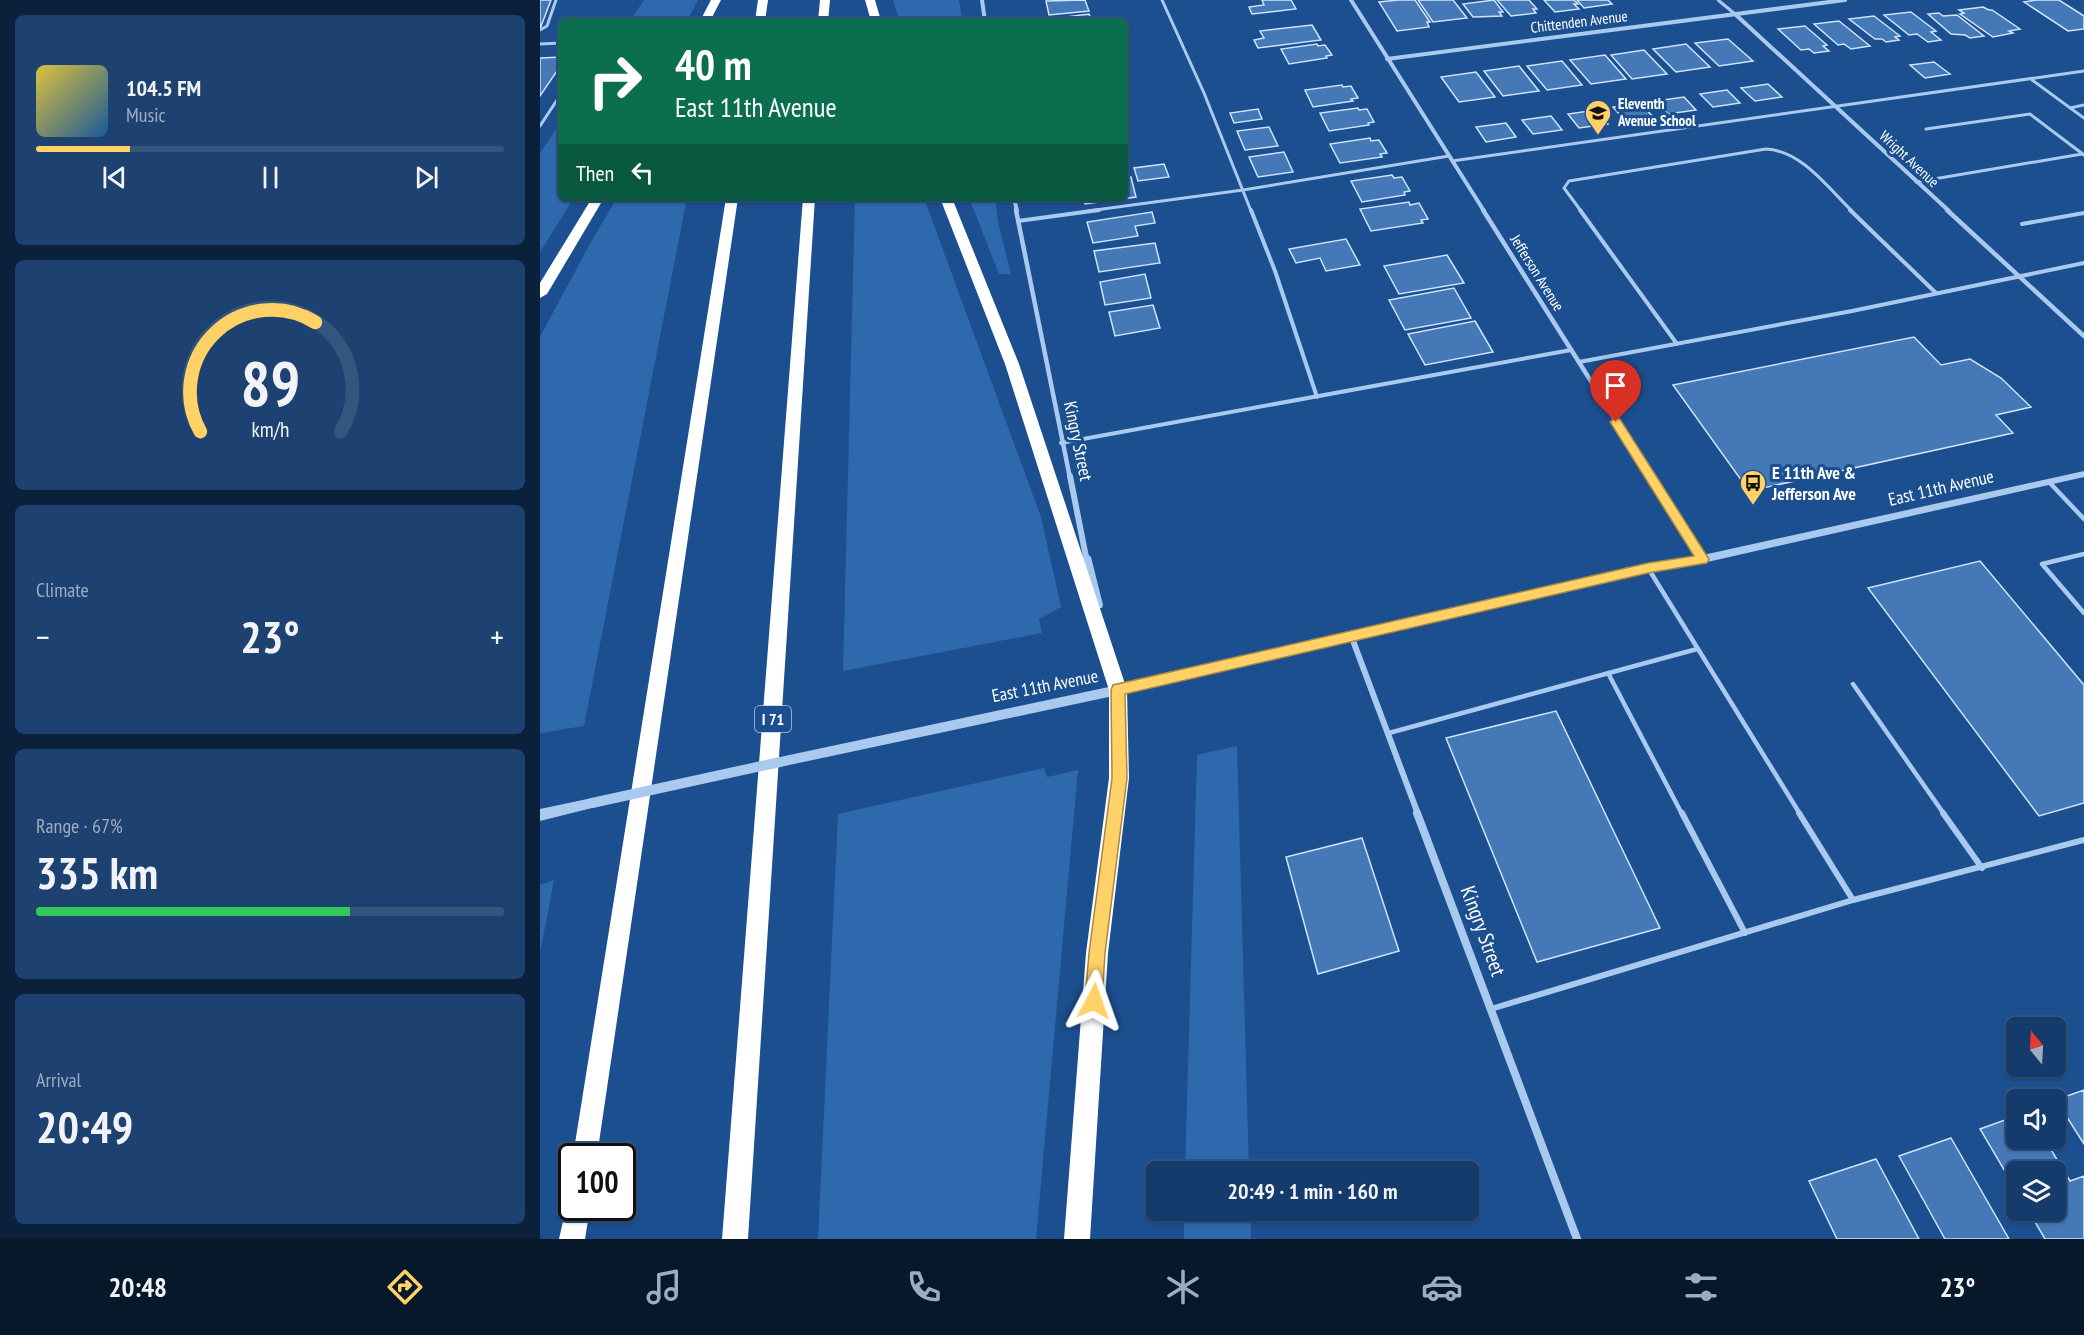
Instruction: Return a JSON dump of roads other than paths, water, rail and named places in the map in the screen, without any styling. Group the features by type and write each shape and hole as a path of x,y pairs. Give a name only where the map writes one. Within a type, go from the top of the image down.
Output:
{"highway":[{"path":"707,18 716,0"},
{"path":"760,18 763,0"},
{"path":"823,18 825,0"},
{"path":"870,0 875,18"},
{"path":"540,294 596,201"},
{"path":"587,1143 732,201"},
{"name":"I 71","path":"735,1239 809,201"},
{"path":"947,201 1012,364 1118,690 1119,778 1097,953 1077,1239"},
{"path":"572,1239 575,1221"}],"street":[{"path":"982,0 985,18"},
{"name":"Jefferson Avenue","path":"1351,0 1703,559"},
{"name":"Chittenden Avenue","path":"1388,59 1845,0"},
{"name":"Wright Avenue","path":"1735,14 2084,336"},
{"name":"Kingry Street","path":"1015,201 1061,443 1118,690"},
{"name":"East 11th Avenue","path":"540,815 981,717 1118,690 1352,638 1648,568 1703,559 2084,474"},
{"name":"Kingry Street","path":"1352,638 1577,1239"}],"lane":[{"path":"540,30 547,26 556,0"},
{"path":"1161,0 1203,93 1275,271 1317,397"},
{"name":"Wright Avenue","path":"1718,0 1735,14"},
{"path":"540,44 558,43"},
{"path":"1018,220 2084,71"},
{"path":"2032,80 2084,118"},
{"path":"540,126 558,99"},
{"path":"2070,108 2084,105"},
{"path":"1926,129 2030,114 2083,154"},
{"path":"1677,344 1564,188 1569,182 1580,177 1766,149 1781,150 1796,157 1936,293"},
{"path":"1916,182 2083,154"},
{"path":"2022,224 2084,213"},
{"path":"1579,362 2084,263"},
{"path":"1061,443 1571,350"},
{"path":"2049,482 2084,519"},
{"path":"2084,555 2042,564 2084,614"},
{"path":"1648,568 1853,900"},
{"path":"1389,733 1697,649"},
{"path":"1608,674 1745,933"},
{"path":"1853,684 1982,868"},
{"path":"1491,1009 1853,900 2084,840"}],"place":[{"name":"Eleventh Avenue School","path":"1598,136"},
{"name":"E 11th Ave & Jefferson Ave","path":"1753,506"}]}
